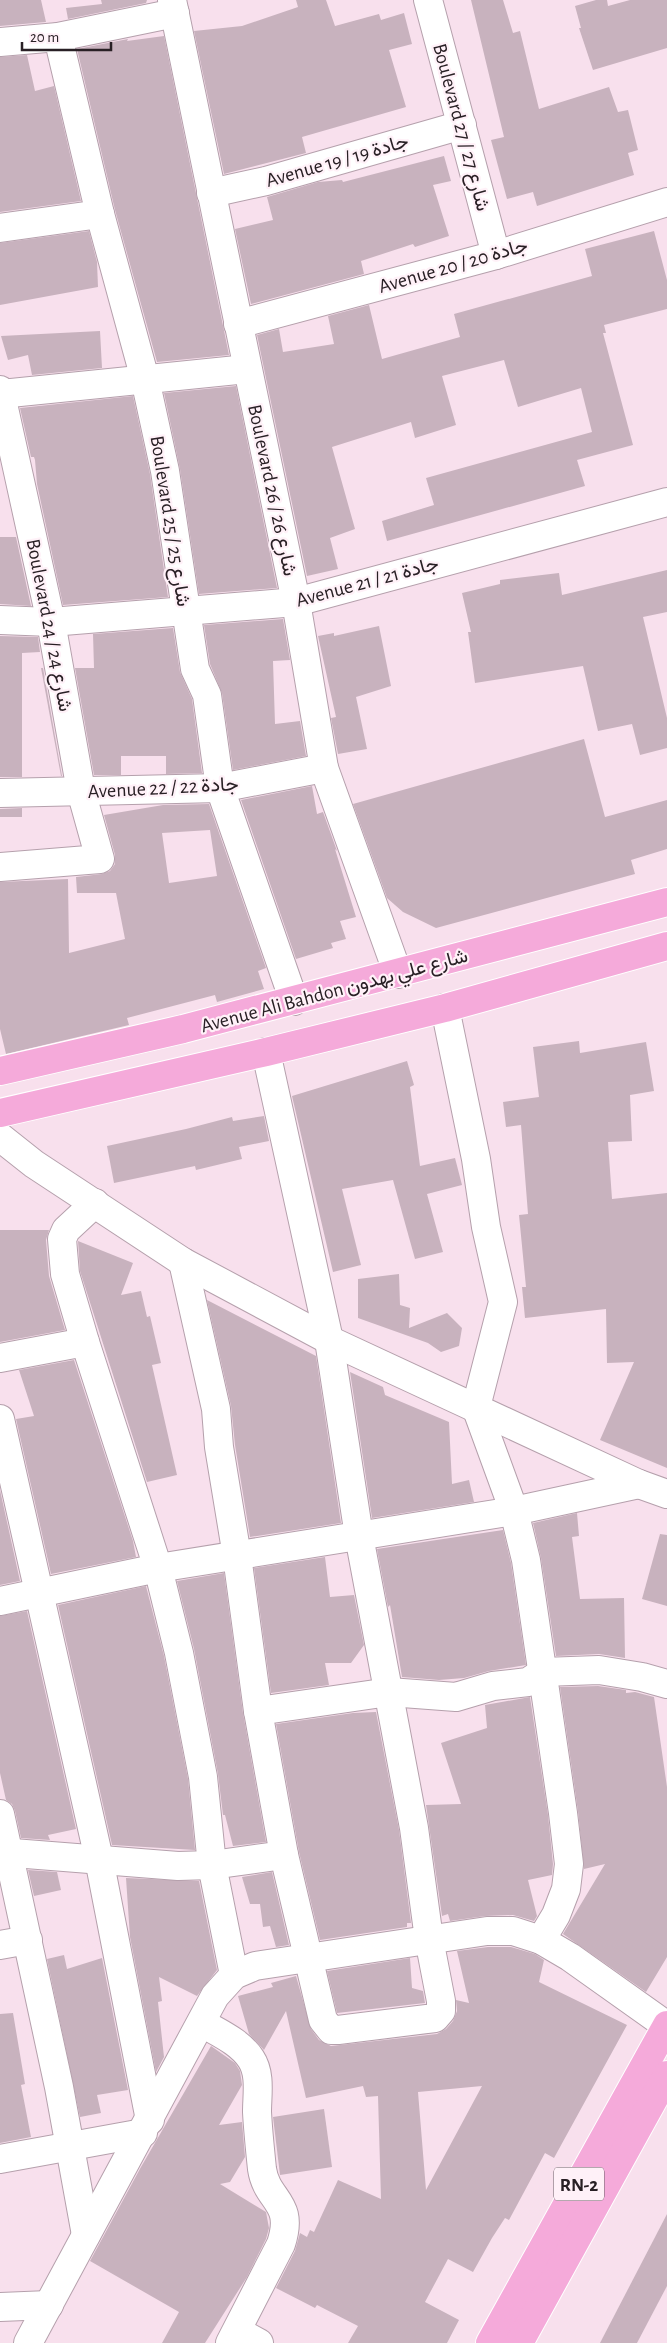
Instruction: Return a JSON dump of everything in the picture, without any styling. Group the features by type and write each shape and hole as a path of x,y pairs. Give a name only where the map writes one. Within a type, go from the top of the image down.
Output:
{"main road":[{"name":"Avenue Ali Bahdon شارع علي بهدون","path":"0,1071 183,1030 667,902"},
{"name":"Avenue Ali Bahdon شارع علي بهدون","path":"0,1113 266,1052 445,1008 667,946"},
{"name":"RN-2","path":"490,2343 667,2026"},
{"name":"RN-2","path":"518,2343 667,2075"}],"street":[{"name":"Boulevard 27 / شارع 27","path":"428,0 496,255"},
{"path":"0,42 58,37 173,7"},
{"name":"Boulevard 26 / شارع 26","path":"173,7 296,602 324,768 398,974"},
{"name":"Boulevard 25 / شارع 25","path":"58,37 100,214 145,379 166,471 186,611 196,669 207,695 220,788 294,1001"},
{"name":"Avenue 19 / جادة 19","path":"211,193 266,181 462,125"},
{"name":"Avenue 20 / جادة 20","path":"238,324 496,255 667,202"},
{"path":"0,228 100,214"},
{"path":"0,393 247,369"},
{"name":"Boulevard 24 / شارع 24","path":"0,393 51,622 81,791 100,859 0,867"},
{"name":"Avenue 21 / جادة 21","path":"0,620 51,622 296,602 667,502"},
{"name":"Avenue 22 / جادة 22","path":"0,792 220,788 324,768"},
{"path":"445,1008 476,1159 486,1226 503,1302 476,1407 514,1511 526,1560 543,1672 568,1864 566,1889 556,1915 541,1940"},
{"path":"183,1262 216,1409 219,1447 258,1711 284,1855 323,2020 331,2030 435,2018 441,2011 441,2001 429,1939 414,1828 359,1536 329,1340 266,1052"},
{"path":"0,1137 34,1164 183,1262 329,1340 639,1484 667,1494"},
{"path":"95,1204 66,1230 62,1239 66,1274 85,1342 158,1568 203,1777 212,1865 234,1975"},
{"path":"0,1358 85,1342"},
{"path":"0,1419 99,1859 147,2126"},
{"path":"0,1601 158,1568 514,1511 639,1484"},
{"path":"258,1711 389,1692 456,1696 493,1686 528,1682 543,1672 599,1670 642,1677 667,1684"},
{"path":"0,1814 4,1853 28,1940 71,2146 86,2235"},
{"path":"4,1853 178,1866 212,1865 284,1855"},
{"path":"28,2343 147,2126 215,1996 234,1975 255,1966 308,1957 487,1931 513,1931 541,1940 570,1957 667,2026"},
{"path":"0,1945 28,1940"},
{"path":"202,2023 238,2045 252,2060 257,2076 257,2113 263,2172 268,2187 286,2217 282,2244 242,2339"},
{"path":"0,2159 71,2146 147,2126"},
{"path":"0,2308 48,2305"}],"building":[{"path":"0,0 41,0 46,22 0,26"},
{"path":"101,0 147,0 146,3 68,19 66,8 102,4"},
{"path":"296,0 326,0 335,26 379,14 381,20 404,13 412,44 389,50 406,107 302,137 306,153 224,174 194,31 242,26 298,7"},
{"path":"471,0 503,0 513,33 520,31 539,109 609,87 618,112 628,110 638,150 628,153 634,175 537,206 533,192 507,199 491,140 504,137"},
{"path":"596,0 607,0 608,6 630,0 667,0 667,48 593,70 579,28 581,28 575,6"},
{"path":"164,36 229,355 157,362 115,210 77,49 128,39 127,41"},
{"path":"27,55 35,91 54,86 81,201 0,212 0,57"},
{"path":"444,156 451,181 433,185 449,236 415,247 413,244 361,261 364,274 251,304 235,229 273,220 267,197 318,182 342,180 343,182"},
{"path":"89,231 97,262 98,287 0,305 0,243"},
{"path":"654,231 667,280 667,309 604,325 606,333 603,333 633,445 577,460 585,486 387,541 382,521 434,505 426,478 592,432 581,388 518,407 504,360 442,376 456,425 415,438 411,422 332,447 355,529 330,538 338,569 307,576 257,335 279,329 283,352 334,344 328,316 369,305 382,359 460,337 454,314 592,276 585,249"},
{"path":"100,331 102,368 32,375 28,355 8,360 1,336"},
{"path":"236,386 277,588 199,594 180,469 164,393"},
{"path":"133,396 150,474 168,597 63,605 37,484 35,460 34,457 31,457 20,408"},
{"path":"0,537 16,537 31,606 0,604"},
{"path":"667,570 667,612 643,617 667,718 667,748 640,755 632,724 598,731 583,666 475,683 468,632 471,632 462,593 500,584 500,580 559,573 562,595"},
{"path":"283,619 290,660 273,661 275,724 300,721 306,756 233,770 222,693 210,664 204,625"},
{"path":"379,626 391,686 356,697 367,749 338,754 331,718 336,717 318,636 334,633 334,636"},
{"path":"173,628 180,672 192,699 202,773 166,774 166,756 121,756 121,775 94,775 75,668 94,668 93,634"},
{"path":"0,636 38,637 40,652 22,653 22,777 0,777"},
{"path":"41,668 43,668 62,776 61,776"},
{"path":"584,739 605,817 667,800 667,849 631,860 635,874 436,928 403,912 387,898 353,804"},
{"path":"312,786 317,814 323,812 337,851 335,849 356,917 340,921 346,939 331,943 333,948 296,959 241,800"},
{"path":"209,804 266,968 258,971 264,989 217,1002 215,995 127,1018 129,1025 6,1054 0,1029 0,882 68,879 69,953 125,939 116,893 77,893 76,877 102,874 110,871 115,864 115,855 104,815 163,805","holes":["210,830 217,876 169,883 162,833"]},
{"path":"22,808 22,817 0,817 0,809"},
{"path":"579,1041 580,1053 646,1042 654,1091 630,1095 632,1141 608,1142 612,1199 667,1193 667,1468 600,1440 634,1362 607,1363 606,1309 525,1318 522,1287 526,1287 519,1215 528,1214 521,1125 506,1127 503,1102 539,1097 533,1047"},
{"path":"407,1061 414,1085 410,1087 420,1166 455,1158 462,1185 427,1194 443,1252 415,1259 393,1180 342,1189 361,1265 333,1272 292,1096"},
{"path":"264,1116 269,1141 239,1147 242,1159 196,1170 195,1166 114,1183 107,1146 232,1117 233,1121"},
{"path":"0,1230 49,1230 46,1240 49,1276 65,1330 0,1342"},
{"path":"78,1241 133,1263 121,1295 141,1291 147,1317 150,1316 161,1363 152,1365 177,1475 147,1482 80,1271"},
{"path":"399,1274 400,1305 410,1308 409,1328 447,1313 462,1328 459,1346 441,1352 428,1343 358,1318 358,1279"},
{"path":"207,1300 316,1356 341,1523 250,1537 235,1445 231,1406"},
{"path":"74,1360 133,1541 136,1557 51,1574 16,1419 34,1416 19,1370"},
{"path":"350,1372 383,1387 385,1395 449,1422 452,1484 469,1480 474,1502 372,1518"},
{"path":"0,1490 20,1581 0,1585"},
{"path":"577,1513 579,1536 572,1537 580,1599 624,1598 625,1658 599,1654 556,1656 541,1558 533,1523"},
{"path":"503,1530 511,1563 526,1665 489,1671 464,1678 439,1680 402,1677 390,1605 388,1607 377,1549"},
{"path":"660,1534 667,1535 667,1606 642,1599"},
{"path":"325,1557 330,1597 354,1595 364,1645 351,1663 325,1663 329,1685 271,1693 254,1568"},
{"path":"224,1573 243,1713 266,1842 233,1846 225,1815 223,1815 218,1774 194,1649 177,1581"},
{"path":"146,1586 164,1656 188,1779 195,1850 112,1845 58,1605"},
{"path":"27,1611 76,1829 48,1835 50,1840 21,1838 15,1811 12,1804 6,1800 0,1773 0,1616"},
{"path":"598,1686 654,1697 667,1787 667,1957 646,1992 563,1934 605,1864 584,1869 578,1811 560,1687"},
{"path":"530,1697 548,1815 553,1864 552,1875 528,1880 537,1916 534,1921 513,1915 485,1916 450,1921 448,1914 442,1916 426,1805 461,1804 441,1743 487,1728 485,1705"},
{"path":"376,1712 399,1830 411,1923 407,1923 407,1927 320,1940 299,1852 276,1724 353,1713"},
{"path":"28,1870 57,1872 61,1890 34,1896"},
{"path":"272,1872 289,1945 276,1947 270,1926 263,1927 260,1904 250,1904 242,1877"},
{"path":"126,1878 199,1881 217,1970 197,1996 159,1977 162,2001 158,2002 164,2057 156,2072 130,1937"},
{"path":"488,1947 511,1947 535,1954 544,1960 539,1982 627,2025 554,2158 545,2153 509,2220 505,2218 473,2272 448,2259 425,2302 459,2320 447,2343 348,2343 358,2326 317,2305 315,2308 276,2288 295,2251 300,2233 307,2237 310,2230 314,2232 338,2180 381,2199 378,2096 366,2097 363,2086 306,2098 286,2011 264,2050 249,2034 238,1996 273,1987 271,1983 296,1976 311,2029 319,2040 331,2046 437,2034 446,2029 453,2021 457,2011 456,2000 469,2003 457,1951","holes":["482,2086 426,2190 418,2092"]},
{"path":"64,1955 67,1969 102,1958 128,2090 97,2095 101,2113 80,2117 47,1959"},
{"path":"410,1958 412,1988 423,1991 425,2003 337,2013 327,1971"},
{"path":"13,2013 25,2084 21,2085 31,2137 0,2143 0,2014"},
{"path":"211,2046 235,2063 240,2071 242,2085 219,2125 242,2122 245,2157 230,2182 220,2184 266,2212 269,2228 266,2239 247,2277 205,2343 162,2343 179,2312 90,2261 141,2167"},
{"path":"324,2109 332,2167 280,2175 273,2117"},
{"path":"667,2214 667,2286 637,2343 600,2343"}]}
